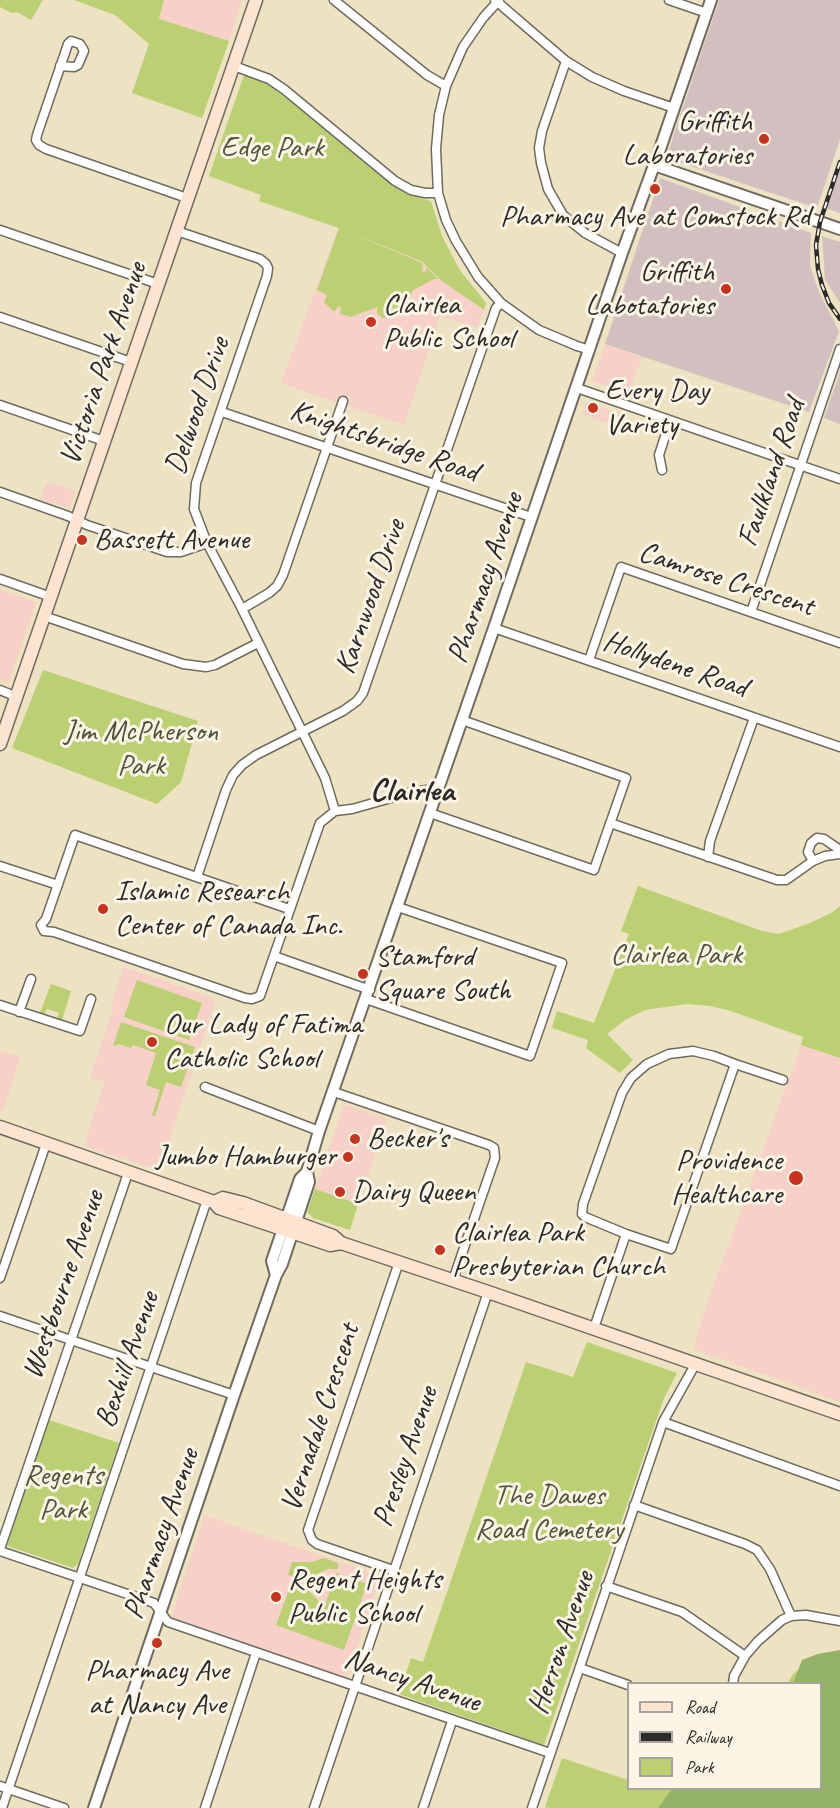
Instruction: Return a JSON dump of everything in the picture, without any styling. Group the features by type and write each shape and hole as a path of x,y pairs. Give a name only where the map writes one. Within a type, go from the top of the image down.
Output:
{"main road":[{"name":"Victoria Park Avenue","path":"0,744 256,0"},
{"path":"0,1127 211,1201 225,1198 330,1245 341,1243 399,1262 840,1414"}],"street":[{"path":"334,0 427,75 446,86"},
{"path":"669,0 707,13"},
{"name":"Pharmacy Avenue","path":"94,1808 234,1395 276,1275 282,1264 300,1179 307,1172 319,1131 711,0"},
{"path":"590,350 539,330 501,303 478,277 456,241 446,220 438,193 436,149 438,115 446,86 463,47 497,1 566,61 592,77 624,92 674,108"},
{"path":"566,61 542,131 539,147 548,189 563,215 585,234 622,253"},
{"path":"60,66 37,135 36,140 39,144 46,149 187,198"},
{"path":"234,66 268,79 285,90 395,181 411,190 429,194 438,193"},
{"path":"654,165 840,229"},
{"path":"0,230 158,284"},
{"name":"Delwood Drive","path":"177,231 260,259 268,268 194,492 194,509 207,543 325,778 335,811"},
{"name":"Karnwood Drive","path":"197,877 226,790 233,775 242,765 256,755 343,711 357,701 363,693 496,308 501,303"},
{"path":"0,317 131,362"},
{"name":"Faulkland Road","path":"751,612 840,349"},
{"path":"577,388 840,479"},
{"path":"242,609 269,593 280,581 343,401"},
{"path":"0,405 104,441"},
{"name":"Knightsbridge Road","path":"222,412 531,517"},
{"path":"662,470 659,455 670,421"},
{"path":"0,492 167,552 181,552 207,543"},
{"name":"Camrose Crescent","path":"589,660 621,567 840,643"},
{"path":"0,579 51,597"},
{"path":"44,616 183,664 207,667 215,665 258,643"},
{"name":"Hollydene Road","path":"495,628 840,747"},
{"path":"0,690 17,697"},
{"path":"708,856 710,841 754,718"},
{"path":"430,813 594,870 626,778 462,720"},
{"path":"289,909 75,835 46,919 42,924 44,931 54,932 252,999 260,996 320,823 335,811 438,788"},
{"path":"610,823 777,880 786,880 813,861 840,852"},
{"path":"813,861 808,852 811,843 818,838 824,839 840,852"},
{"path":"0,866 58,885"},
{"path":"274,956 530,1056 562,963 398,907"},
{"path":"20,1012 31,979"},
{"path":"0,1005 80,1031 91,999"},
{"path":"735,1064 671,1249 589,1220 582,1214 586,1193 626,1085 647,1064 662,1056 685,1051 702,1053 735,1064 783,1080"},
{"path":"206,1087 319,1131"},
{"path":"334,1092 489,1145 495,1150 495,1158 453,1280"},
{"path":"0,1278 46,1144"},
{"name":"Westbourne Avenue","path":"0,1550 128,1173"},
{"name":"Bexhill Avenue","path":"2,1808 4,1787 80,1578 151,1367 211,1201"},
{"path":"594,1328 626,1234"},
{"name":"Vernadale Crescent","path":"393,1570 318,1544 312,1540 308,1530 399,1262"},
{"name":"Presley Avenue","path":"314,1808 488,1292"},
{"path":"0,1316 234,1395"},
{"name":"Herron Avenue","path":"532,1808 663,1422 696,1363"},
{"path":"663,1422 840,1486"},
{"path":"634,1505 757,1550 770,1569 791,1616"},
{"name":"Nancy Avenue","path":"0,1550 154,1603 168,1622 550,1753"},
{"path":"606,1587 682,1612 745,1656"},
{"path":"733,1682 745,1656 774,1626 791,1616 806,1615 840,1621"},
{"path":"205,1808 256,1653"},
{"path":"580,1668 627,1685"},
{"path":"423,1808 452,1721"},
{"path":"4,1787 64,1808"}],"shaded area":[{"path":"164,0 242,0 229,41 159,19"},
{"path":"719,0 840,0 840,139 817,208 666,158"},
{"path":"840,162 840,213 825,208"},
{"path":"660,178 811,233 810,265 818,290 839,331 809,412 605,344"},
{"name":"Clairlea Public School","path":"338,228 421,261 442,281 484,310 478,328 440,316 404,425 281,383"},
{"path":"822,236 840,242 840,303 825,279"},
{"path":"605,344 642,357 629,394 592,381"},
{"path":"840,372 840,424 824,418"},
{"path":"586,402 621,414 616,426 582,414"},
{"path":"47,481 75,491 69,508 40,499"},
{"path":"0,589 36,602 8,684 0,681"},
{"name":"Our Lady of Fatima Catholic School","path":"124,967 216,999 160,1171 84,1146 105,1080 90,1079 114,1006 111,1003"},
{"name":"Providence Healthcare","path":"801,1045 840,1058 840,1402 693,1349 709,1298"},
{"path":"0,1050 20,1057 3,1111 0,1111"},
{"path":"344,1104 387,1118 358,1204 315,1189"},
{"name":"Regent Heights Public School","path":"204,1515 381,1576 347,1678 171,1618"}],"green space":[{"path":"0,0 43,0 31,20 17,12 12,13 0,7"},
{"path":"74,0 164,0 159,19 229,41 202,118 132,93 149,44 115,15"},
{"name":"Edge Park","path":"244,75 258,79 274,88 400,189 410,195 431,201 442,236 459,269 486,303 484,310 442,281 421,261 351,233 420,262 423,265 422,271 425,272 427,268 438,279 413,290 402,312 391,307 394,314 385,318 377,313 377,307 351,317 340,314 341,308 338,306 333,311 324,302 327,295 317,290 339,228 259,201 261,195 209,176"},
{"name":"Jim McPherson Park","path":"43,670 198,721 181,782 157,804 12,748"},
{"name":"Clairlea Park","path":"638,886 762,931 779,934 810,923 840,906 840,1058 801,1045 803,1037 731,1011 710,1006 687,1004 645,1010 625,1020 607,1034 633,1060 620,1073 586,1048 588,1040 552,1028 557,1011 594,1023 629,934 621,931"},
{"path":"137,980 202,1003 189,1040 124,1017"},
{"path":"51,984 71,991 62,1020 57,1019 59,1013 47,1009 44,1014 40,1013"},
{"path":"121,1022 195,1047 181,1087 166,1082 155,1116 152,1115 160,1090 146,1085 156,1053 133,1045 131,1048 119,1044 113,1046"},
{"path":"315,1189 358,1204 350,1230 313,1218 307,1212"},
{"name":"The Dawes Road Cemetery","path":"587,1342 677,1373 664,1398 544,1745 399,1694 411,1658 423,1662 526,1362 573,1377"},
{"name":"Regents Park","path":"49,1420 119,1443 78,1564 73,1568 7,1545"},
{"path":"324,1558 338,1563 338,1569 328,1569 309,1578 300,1579 288,1575 292,1562 312,1562"},
{"path":"336,1573 367,1584 344,1650 276,1625 292,1581 299,1583 310,1592 319,1601 323,1611"},
{"path":"840,1650 840,1808 658,1808 671,1790 822,1790 822,1682 793,1682 802,1660"},
{"path":"803,1666 823,1669 840,1808 545,1807 562,1758 627,1780 627,1790 822,1790 822,1682 789,1682 793,1674"}],"railway":[{"path":"840,162 820,222 816,245 822,285 829,303 840,319"}],"place":[{"name":"Griffith Laboratories","path":"764,139"},
{"name":"Pharmacy Ave at Comstock Rd","path":"655,189"},
{"name":"Griffith Labotatories","path":"726,289"},
{"name":"Clairlea Public School","path":"371,322"},
{"name":"Every Day Variety","path":"593,408"},
{"name":"Bassett Avenue","path":"82,540"},
{"name":"Islamic Research Center of Canada Inc.","path":"103,909"},
{"name":"Stamford Square South","path":"363,974"},
{"name":"Our Lady of Fatima Catholic School","path":"152,1042"},
{"name":"Becker's","path":"355,1139"},
{"name":"Jumbo Hamburger","path":"348,1157"},
{"name":"Providence Healthcare","path":"796,1178"},
{"name":"Dairy Queen","path":"340,1192"},
{"name":"Clairlea Park Presbyterian Church","path":"440,1250"},
{"name":"Regent Heights Public School","path":"276,1597"},
{"name":"Pharmacy Ave at Nancy Ave","path":"157,1643"}],"district":[{"name":"Clairlea","path":"412,792"}]}
